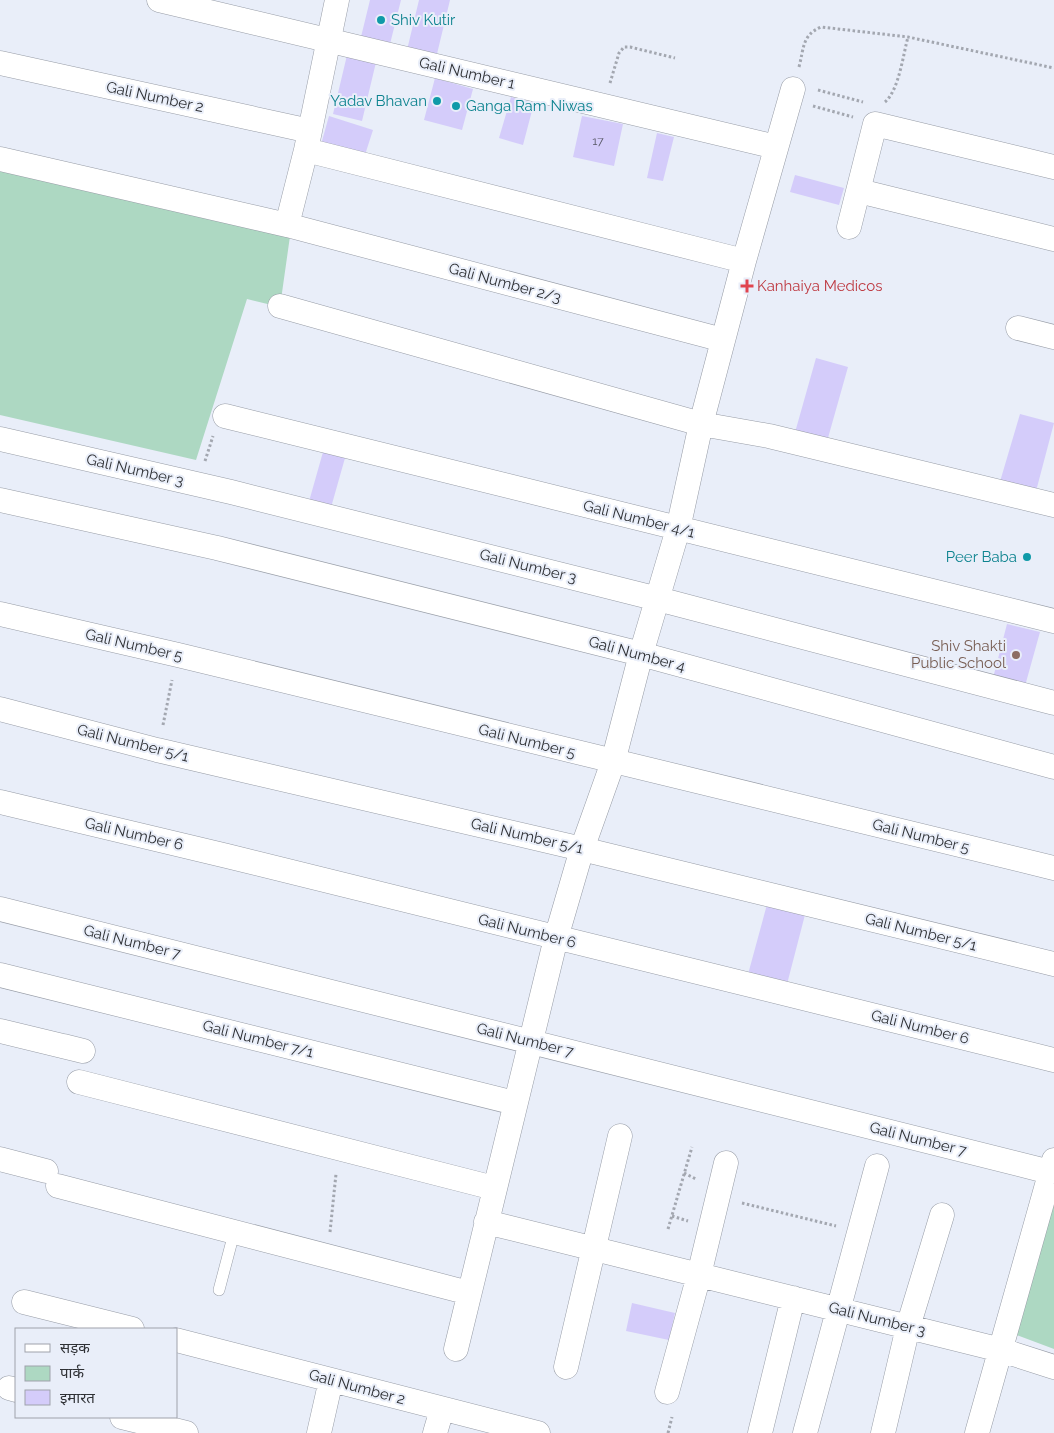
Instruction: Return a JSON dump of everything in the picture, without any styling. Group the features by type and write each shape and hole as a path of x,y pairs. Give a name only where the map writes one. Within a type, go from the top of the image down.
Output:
{"street":[{"name":"Gali Number 1","path":"159,0 776,147"},
{"path":"287,225 308,140 337,0"},
{"name":"Gali Number 2","path":"0,63 308,140 744,262"},
{"path":"456,1349 556,938 582,849 613,762 641,654 678,529 701,424 723,340 793,91"},
{"path":"849,227 859,191 875,110 1054,167"},
{"name":"Gali Number 2/3","path":"0,159 287,225 723,340"},
{"path":"859,191 1054,239"},
{"path":"280,306 701,424 768,436 1054,505"},
{"path":"1018,328 1054,337"},
{"name":"Gali Number 4/1","path":"225,416 1054,621"},
{"name":"Gali Number 3","path":"0,439 202,485 658,599 1054,703"},
{"name":"Gali Number 4","path":"0,500 217,548 641,654 1054,766"},
{"name":"Gali Number 5","path":"0,614 178,655 1054,868"},
{"name":"Gali Number 5/1","path":"0,709 157,750 582,849 1054,964"},
{"name":"Gali Number 6","path":"0,802 228,856 1054,1060"},
{"name":"Gali Number 7","path":"0,909 530,1042 1052,1166"},
{"name":"Gali Number 7/1","path":"0,975 516,1102"},
{"path":"0,1031 83,1051 63,1046"},
{"path":"79,1082 494,1188"},
{"path":"566,1367 620,1136"},
{"path":"0,1159 52,1178 234,1233 469,1293"},
{"path":"667,1392 699,1275 726,1163"},
{"path":"805,1433 877,1166"},
{"path":"977,1433 1052,1166"},
{"path":"883,1433 908,1327 942,1216"},
{"name":"Gali Number 3","path":"486,1222 1001,1350 1054,1367"},
{"path":"760,1433 793,1298"},
{"path":"24,1302 128,1328"},
{"name":"Gali Number 2","path":"178,1341 538,1433"},
{"path":"319,1433 330,1380"},
{"path":"435,1433 442,1409"},
{"path":"126,1418 186,1433"}],"lane":[{"path":"219,1290 234,1233"}],"path":[{"path":"793,91 806,39 811,31 821,28 908,37 1054,68"},
{"path":"875,110 891,96 908,37"},
{"path":"603,106 619,53 624,47 675,58"},
{"path":"793,91 875,110"},
{"path":"793,91 875,110"},
{"path":"202,485 201,474 212,439 225,416"},
{"path":"157,750 178,655"},
{"path":"668,1229 692,1147"},
{"path":"328,1256 339,1149"},
{"path":"718,1197 860,1231"}],"green space":[{"path":"0,161 291,229 280,307 247,299 196,460 0,415"},
{"path":"1054,1197 1054,1349 1014,1334"}],"building":[{"name":"Shiv Kutir","path":"370,0 401,0 389,48 360,41"},
{"path":"419,0 450,0 436,58 407,50"},
{"path":"348,51 377,58 362,121 333,114"},
{"name":"Ganga Ram Niwas","path":"435,78 473,89 462,130 424,120"},
{"path":"511,97 534,103 523,145 499,138"},
{"path":"329,116 373,130 363,161 320,148"},
{"path":"582,116 623,124 614,166 573,157"},
{"path":"657,133 674,137 663,181 647,178"},
{"path":"795,175 844,188 839,205 790,192"},
{"path":"816,358 848,367 826,445 794,436"},
{"path":"1020,414 1054,423 1035,495 999,485"},
{"path":"323,452 345,458 330,511 308,505"},
{"name":"Shiv Shakti Public School","path":"1007,624 1040,632 1025,686 993,678"},
{"path":"769,897 807,907 786,988 747,978"},
{"path":"632,1303 675,1313 669,1340 626,1331"}],"place":[{"name":"Shiv Kutir","path":"381,20"},
{"name":"Yadav Bhavan","path":"437,101"},
{"name":"Ganga Ram Niwas","path":"456,106"},
{"name":"Kanhaiya Medicos","path":"747,286"},
{"name":"Peer Baba","path":"1027,557"},
{"name":"Shiv Shakti Public School","path":"1016,655"}]}
